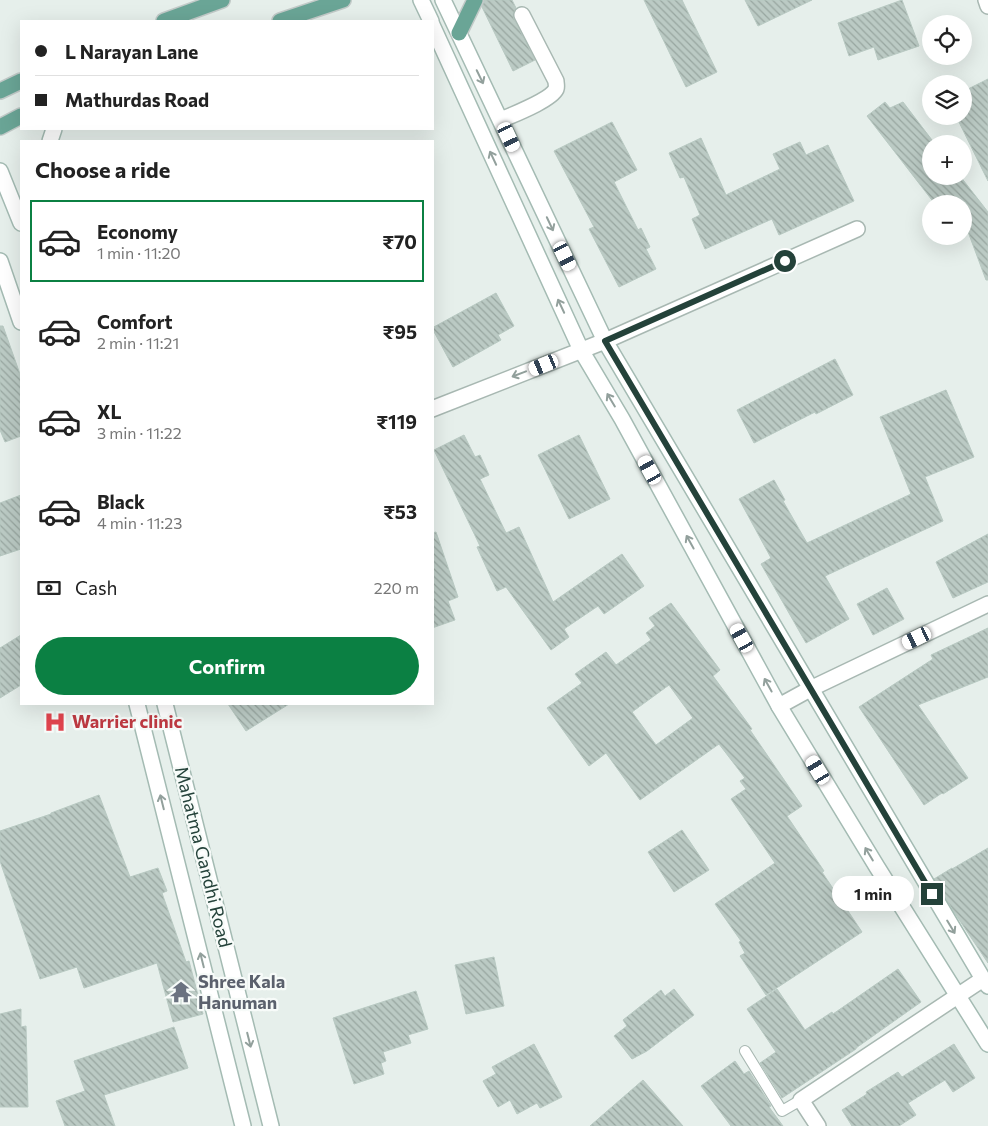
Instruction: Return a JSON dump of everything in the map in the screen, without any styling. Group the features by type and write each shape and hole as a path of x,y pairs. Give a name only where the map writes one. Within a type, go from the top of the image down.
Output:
{"main road":[{"path":"167,20 222,0"},
{"path":"283,20 343,0"},
{"path":"459,33 475,0"},
{"path":"0,90 20,81"},
{"path":"0,127 20,117"}],"street":[{"path":"421,0 431,20"},
{"path":"443,0 605,341 985,982 957,996 801,1100 818,1126"},
{"path":"986,0 988,6"},
{"path":"500,120 542,101 556,89 556,81 522,15"},
{"path":"434,29 581,350 622,419 779,706 988,1044"},
{"path":"0,172 20,221"},
{"path":"434,408 605,341 857,230"},
{"path":"0,261 20,319"},
{"path":"779,706 810,689 988,604"},
{"name":"Mahatma Gandhi Road","path":"137,705 243,1126"},
{"name":"Mahatma Gandhi Road","path":"164,705 271,1126"}],"lane":[{"path":"746,1052 782,1111 801,1100"}],"building":[{"path":"484,0 512,0 516,8 513,14 514,19 535,60 513,71 482,7"},
{"path":"644,0 682,0 717,72 686,87"},
{"path":"745,0 812,0 758,26"},
{"path":"902,0 919,46 878,60 874,47 849,56 838,23"},
{"path":"988,79 988,181 972,148 972,135 965,135 960,125 972,125 972,87"},
{"path":"885,102 890,108 903,102 928,135 922,135 922,185 967,185 988,212 988,280 986,280 972,242 972,195 928,195 867,116"},
{"path":"612,122 637,170 614,182 638,230 641,228 650,247 646,249 656,269 619,287 589,229 594,227 554,151"},
{"path":"701,138 726,195 780,169 773,154 800,142 806,155 828,145 854,201 779,235 772,219 705,249 692,219 700,215 684,177 680,178 669,153"},
{"path":"496,293 514,326 498,335 501,340 453,367 434,332 434,327"},
{"path":"0,326 3,326 20,374 20,436 5,442 0,430"},
{"path":"835,359 853,395 754,443 737,410"},
{"path":"946,390 974,457 925,477 943,521 825,576 849,619 806,643 761,564 771,558 739,499 774,480 785,500 783,501 807,543 911,494 880,417"},
{"path":"464,435 475,457 480,455 489,475 480,479 506,533 519,527 553,602 622,554 644,586 604,614 598,606 564,629 569,637 551,650 506,587 497,591 477,547 480,546 434,450"},
{"path":"579,435 610,499 569,519 538,455"},
{"path":"20,495 20,549 0,556 0,503"},
{"path":"434,532 436,532 458,597 448,601 455,620 434,627"},
{"path":"988,534 988,582 953,598 936,562"},
{"path":"887,588 904,619 873,635 857,604"},
{"path":"671,603 720,670 713,676 752,729 750,730 802,806 787,816 862,932 766,995 740,956 745,953 739,942 741,941 715,904 775,863 731,799 746,789 740,781 745,778 719,744 640,800 606,753 589,766 547,708 582,683 575,674 606,652 616,665 651,640 646,633 655,626 649,618","holes":["669,685 693,718 656,745 632,712"]},
{"path":"988,628 988,677 918,705 968,778 924,805 859,707 933,659 931,655"},
{"path":"20,636 20,686 0,698 0,648"},
{"path":"229,705 287,705 246,731"},
{"path":"99,795 130,877 158,868 167,891 162,893 186,962 189,961 203,1014 173,1022 157,963 84,988 77,967 40,979 0,861 0,831"},
{"path":"682,830 709,870 674,892 648,852"},
{"path":"988,848 988,963 934,879"},
{"path":"494,957 504,1006 466,1014 455,965"},
{"path":"898,969 921,1002 856,1049 782,1098 760,1063 776,1052 747,1009 777,989 805,1030 832,1012 833,1014"},
{"path":"674,989 694,1015 647,1051 632,1059 614,1036 627,1026 623,1020 661,990 665,996"},
{"path":"416,991 428,1029 408,1035 411,1043 383,1052 386,1061 381,1063 384,1074 354,1084 333,1018"},
{"path":"21,1009 21,1027 26,1026 28,1107 0,1107 0,1014"},
{"path":"174,1027 188,1068 104,1095 115,1126 65,1126 56,1101 85,1091 74,1061"},
{"path":"534,1044 562,1097 540,1108 537,1103 517,1114 510,1100 498,1107 483,1081 496,1074 492,1067"},
{"path":"954,1044 975,1078 953,1092 945,1080 908,1103 916,1115 899,1126 852,1126 842,1110 898,1072 902,1077"},
{"path":"735,1061 744,1074 749,1071 771,1106 769,1107 783,1126 731,1126 701,1086"},
{"path":"643,1080 683,1126 590,1126"}],"place":[{"name":"Warrier clinic","path":"55,722"},
{"name":"Shree Kala Hanuman","path":"181,992"}],"route":[{"path":"785,261 605,341 932,894"}]}
